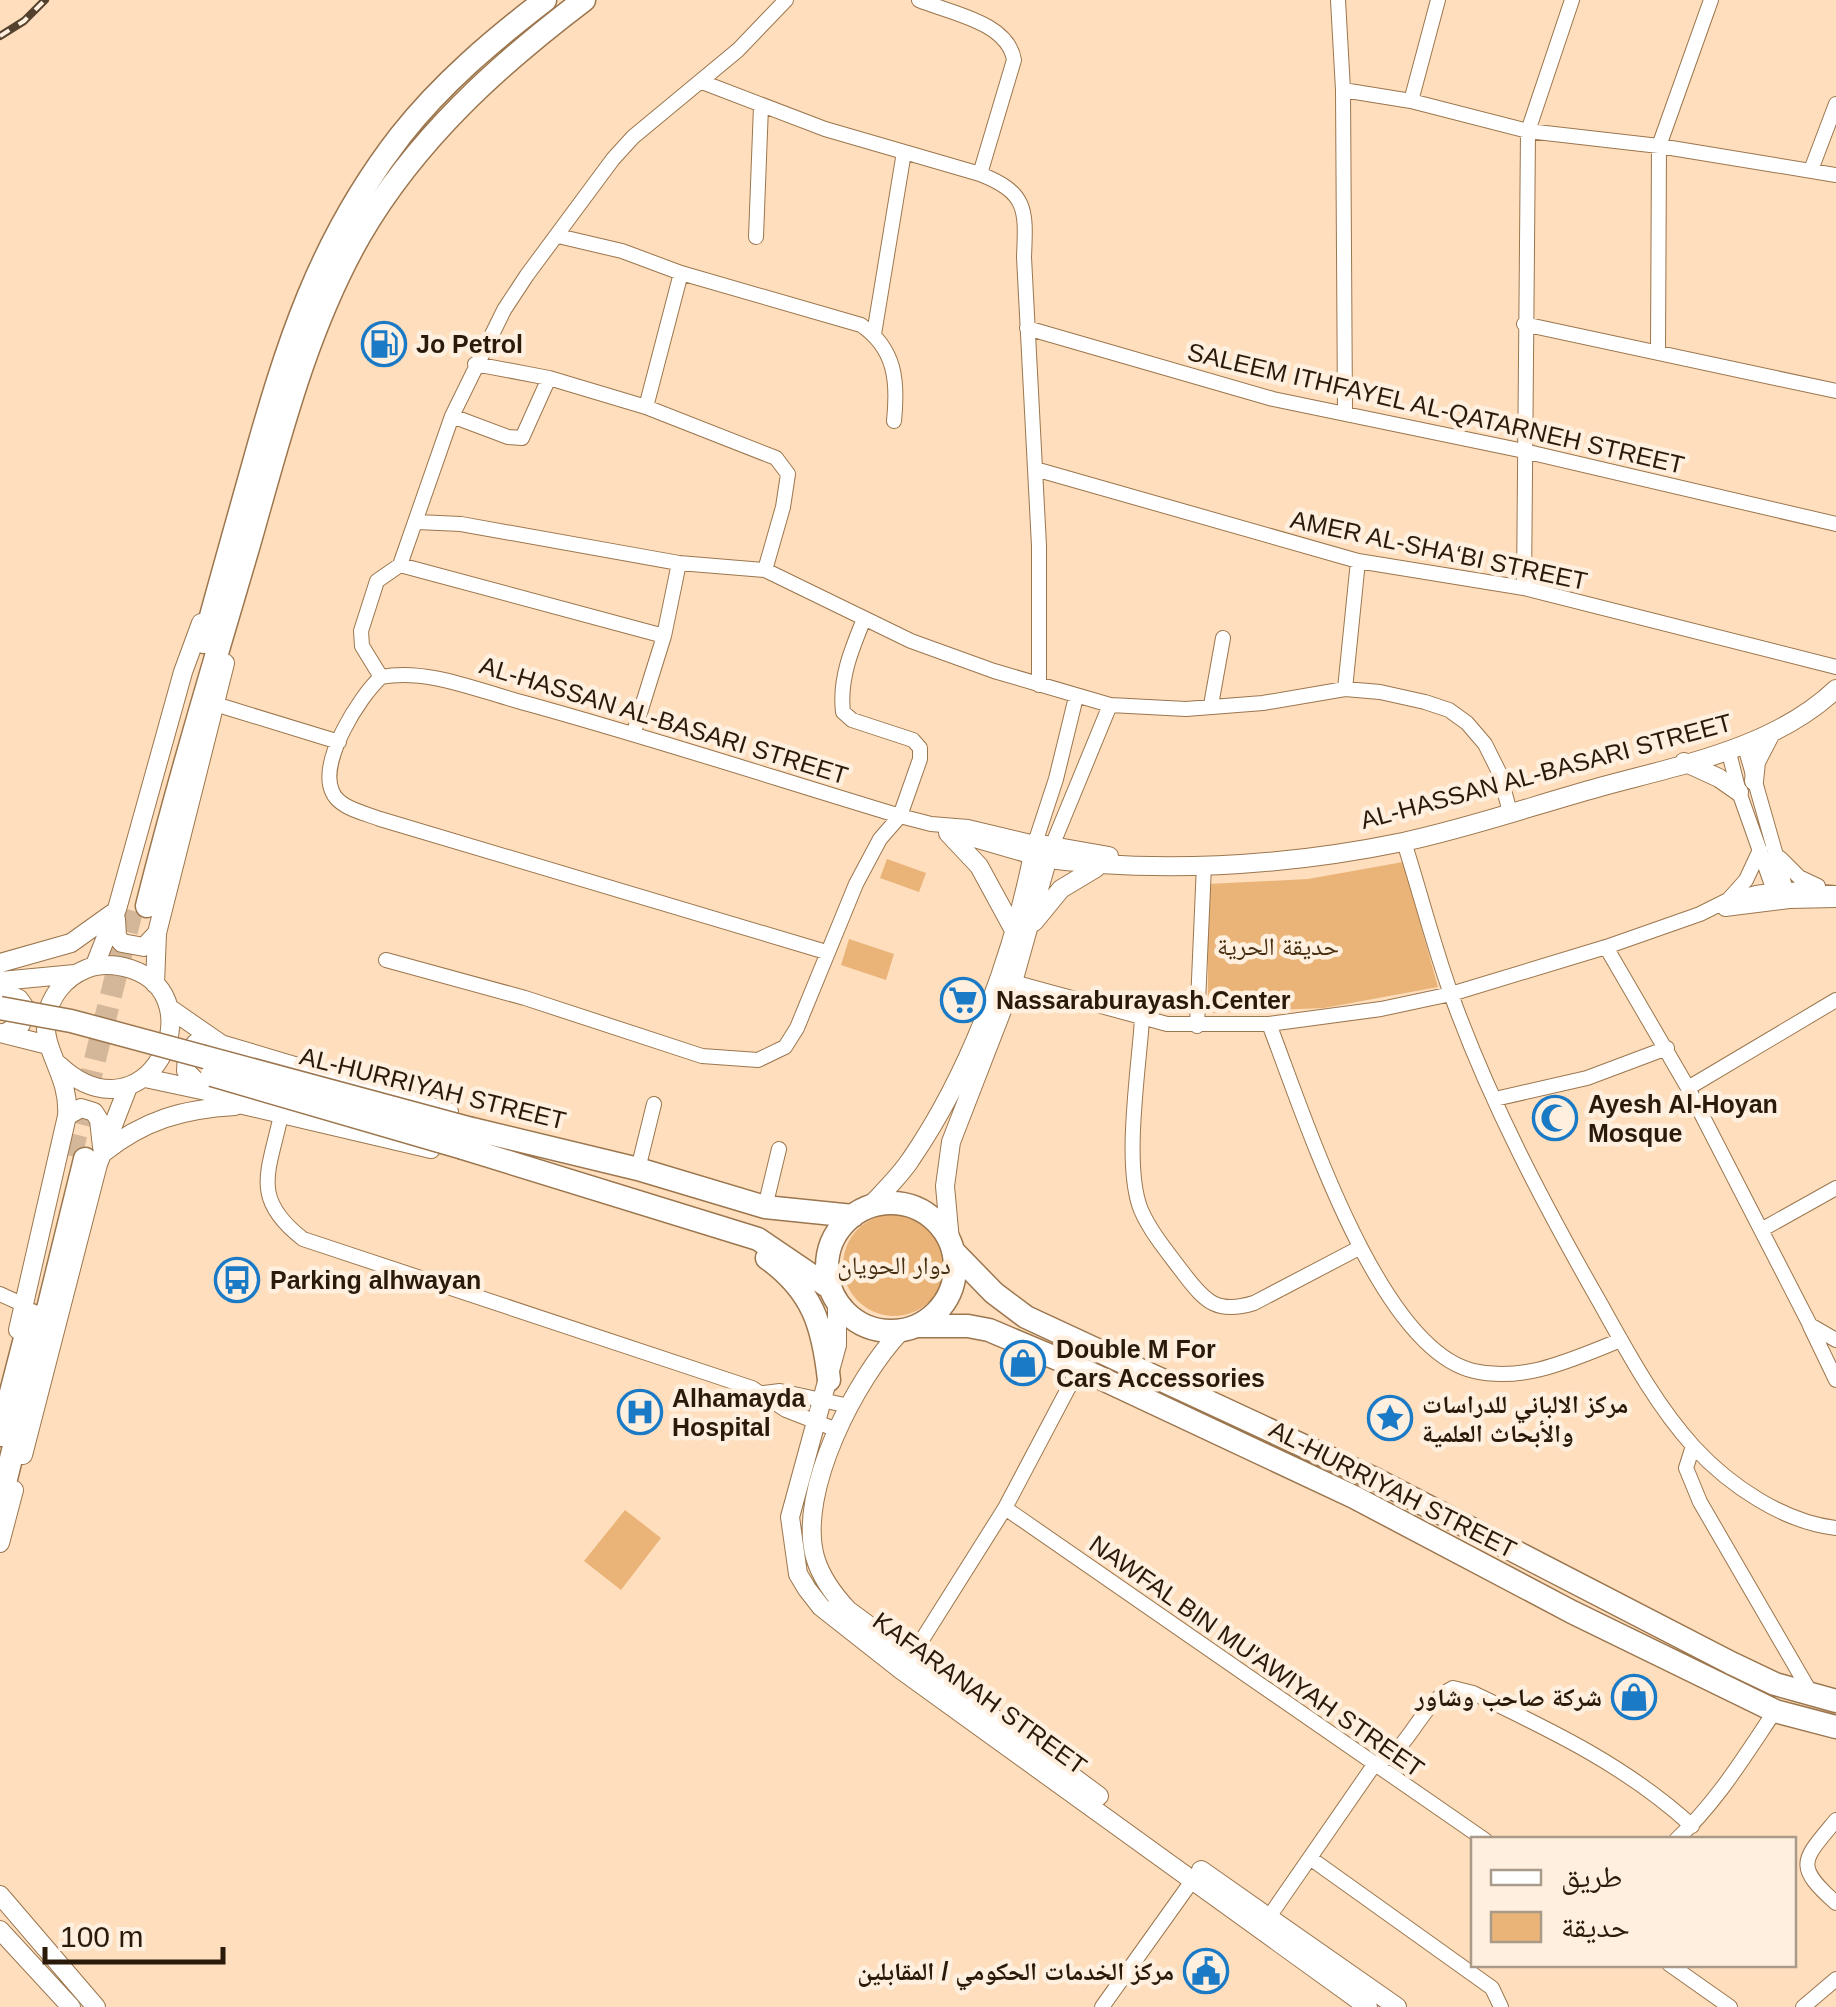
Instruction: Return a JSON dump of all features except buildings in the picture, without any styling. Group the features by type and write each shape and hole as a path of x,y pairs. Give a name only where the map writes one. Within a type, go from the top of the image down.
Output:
{"highway":[{"path":"222,606 285,352 333,240 377,169 432,100 491,41 545,0"},
{"path":"133,906 222,606 309,350 361,233 412,160 462,102 535,37 584,0"},
{"name":"AL-HURRIYAH STREET","path":"0,1008 70,1021 467,1138 510,1162 758,1239 834,1295"},
{"name":"AL-HURRIYAH STREET","path":"2,1029 62,1033 467,1138 520,1138 766,1207 862,1211"},
{"path":"0,1435 86,1156"},
{"path":"0,1503 86,1156"},
{"path":"894,1203 910,1206 937,1222 952,1247 956,1270 953,1287 933,1317 909,1329 865,1326 850,1316 834,1295 828,1256 833,1240 862,1211 894,1203"},
{"path":"713,1224 774,1264 804,1294 820,1320 826,1390"},
{"name":"AL-HURRIYAH STREET","path":"952,1247 994,1293 1026,1317 1375,1479 1775,1684 1836,1701"},
{"name":"AL-HURRIYAH STREET","path":"909,1329 968,1326 989,1330 1079,1368 1354,1497 1572,1612 1775,1711 1836,1728"}],"street":[{"path":"786,0 738,50 633,137 504,310 452,416 400,566 377,581 361,632 362,646 380,677 354,709 338,742 330,772 331,790 351,808 826,952"},
{"path":"919,0 999,33 1012,49 1013,70 980,174"},
{"path":"1338,0 1343,90 1345,412"},
{"path":"1410,101 1438,0"},
{"path":"1524,588 1528,130 1572,0"},
{"path":"1658,351 1658,146 1712,0"},
{"path":"702,82 825,129 980,174 1011,189 1025,216 1039,685"},
{"path":"1343,90 1410,101 1528,130 1836,175"},
{"path":"1811,170 1836,104"},
{"path":"756,237 761,106"},
{"path":"874,334 904,152"},
{"path":"558,236 622,251 681,273 847,319 874,334 888,352 894,367 894,421"},
{"path":"646,407 681,273"},
{"path":"1524,324 1836,391"},
{"name":"SALEEM ITHFAYEL AL-QATARNEH STREET","path":"1028,328 1274,399 1836,524"},
{"path":"475,364 549,378 646,407 762,450 783,464 788,474 783,508 765,570"},
{"path":"452,416 508,437 522,438 549,378"},
{"name":"AMER AL-SHA‘BI STREET","path":"1035,469 1358,562 1524,588 1836,667"},
{"path":"416,522 479,527 680,563 765,570 833,600 864,619 962,660 1110,705 1186,709 1263,703 1345,689 1425,702 1449,710 1467,723 1484,744 1499,772 1510,812"},
{"path":"1345,689 1358,562"},
{"path":"634,732 664,636 680,563"},
{"path":"400,566 664,636"},
{"path":"155,984 156,932 232,632 222,606"},
{"path":"386,960 525,998 702,1056 758,1060 786,1048 872,852 900,816 918,768 920,748 913,740 852,720 843,712 848,660 864,619"},
{"path":"1212,705 1223,638"},
{"name":"AL-HASSAN AL-BASARI STREET","path":"380,677 399,673 421,676 634,732 940,828 968,827 1101,866 1204,865 1311,857 1404,842 1736,746 1771,733 1807,712 1836,688"},
{"path":"952,1247 945,1186 951,1142 1013,982 1076,697"},
{"path":"215,704 338,742"},
{"path":"1041,851 1110,705"},
{"path":"1771,733 1746,787 1778,856 1799,878 1833,895"},
{"path":"1736,746 1760,850 1781,896"},
{"path":"1684,762 1746,787"},
{"path":"940,828 979,866 1023,930"},
{"path":"1404,842 1451,994 1495,1099 1557,1226 1651,1389 1693,1446 1715,1468 1768,1504 1836,1528"},
{"path":"1700,914 1728,900 1746,880 1760,850"},
{"name":"AL-HASSAN AL-BASARI STREET","path":"1041,851 1110,856 1134,864"},
{"path":"1778,856 1781,896"},
{"path":"1197,1026 1204,865"},
{"path":"862,1211 910,1161 941,1109 1023,930 1061,889 1101,866"},
{"path":"1728,900 1833,895"},
{"path":"1013,982 1142,1019 1197,1026 1269,1024 1381,1009 1451,994 1700,914 1781,896"},
{"path":"133,906 116,930 122,943 144,946 156,932"},
{"path":"0,963 71,944 133,906"},
{"path":"95,965 133,906"},
{"path":"1606,947 1667,1048 1836,1380"},
{"path":"0,1400 68,1116 66,1084 48,1045 46,1024 50,1004 60,987 75,974 95,965 117,964 138,971 155,984 168,1008 171,1034 163,1058 137,1082 86,1156"},
{"path":"0,981 75,974"},
{"path":"0,990 19,999 24,1006 21,1024 2,1029"},
{"path":"1688,1088 1836,1000"},
{"path":"168,1008 221,1044"},
{"path":"1142,1019 1134,1163 1140,1208 1205,1299 1220,1308 1235,1309 1254,1303 1359,1248"},
{"path":"1269,1024 1359,1248 1413,1330 1433,1351 1452,1364 1473,1371 1519,1374 1556,1365 1621,1340"},
{"path":"2,1029 48,1045"},
{"path":"206,1091 186,1071 187,1053 198,1042 221,1044 478,1120 520,1138"},
{"path":"1495,1099 1586,1078 1667,1048"},
{"path":"59,1065 90,1087 110,1090 137,1082 206,1091 243,1105 452,1154 510,1162"},
{"path":"638,1170 654,1104"},
{"path":"86,1156 175,1113 243,1105"},
{"path":"0,1543 86,1156 98,1120 94,1112 81,1108 68,1116"},
{"path":"282,1114 267,1183 270,1204 280,1221 303,1239 764,1393 826,1390 850,1406"},
{"path":"766,1207 779,1149"},
{"path":"1761,1230 1836,1188"},
{"path":"0,1294 24,1305"},
{"name":"KAFARANAH STREET","path":"834,1295 838,1346 790,1518 798,1574 822,1607 1265,1923 1397,2007"},
{"path":"1810,1325 1836,1340"},
{"name":"KAFARANAH STREET","path":"906,1664 832,1592 814,1554 812,1528 837,1430 880,1354 909,1329"},
{"path":"906,1664 1004,1508 1079,1368"},
{"path":"764,1393 778,1406 837,1430"},
{"path":"1693,1446 1686,1468 1700,1502 1812,1696"},
{"name":"NAWFAL BIN MU'AWIYAH STREET","path":"1004,1508 1481,1837"},
{"path":"1265,1923 1374,1765 1397,1752 1435,1698 1452,1688 1462,1689 1544,1728 1630,1776 1692,1826"},
{"path":"1679,1837 1719,1796 1775,1711"},
{"path":"1836,1820 1814,1847 1806,1870 1809,1878 1836,1902"},
{"path":"1310,1858 1492,1988 1501,2007"},
{"path":"1102,2007 1197,1874"},
{"path":"0,1895 96,2007"},
{"name":"KAFARANAH STREET","path":"1265,1923 1368,2007"},
{"path":"0,1930 71,2007"},
{"path":"1673,1967 1730,2007"},
{"path":"1803,2007 1836,1979"}],"green space":[{"path":"887,859 926,873 919,892 880,878"},
{"name":"حديقة الحرية","path":"1403,862 1438,987 1324,1008 1208,1013 1208,884 1308,879"},
{"path":"849,939 894,954 886,980 841,965"},
{"name":"دوار الحويان","path":"894,1214 913,1218 930,1229 941,1246 945,1265 941,1284 930,1301 913,1312 894,1316 875,1312 858,1301 847,1284 843,1265 847,1246 858,1229 875,1218"},
{"path":"625,1510 661,1538 621,1590 584,1561"}],"tunnel":[{"path":"71,1156 134,903"}],"railway":[{"path":"0,36 24,21 45,0"}],"place":[{"name":"Jo Petrol","path":"384,344"},
{"name":"Nassaraburayash.Center","path":"963,1000"},
{"name":"Ayesh Al-Hoyan Mosque","path":"1555,1118"},
{"name":"Parking alhwayan","path":"237,1280"},
{"name":"Double M For Cars Accessories","path":"1023,1363"},
{"name":"Alhamayda Hospital","path":"640,1412"},
{"name":"مركز الالباني للدراسات والأبحاث العلمية","path":"1390,1418"},
{"name":"شركة صاحب وشاور","path":"1634,1697"},
{"name":"مركز الخدمات الحكومي / المقابلين","path":"1206,1971"}]}
